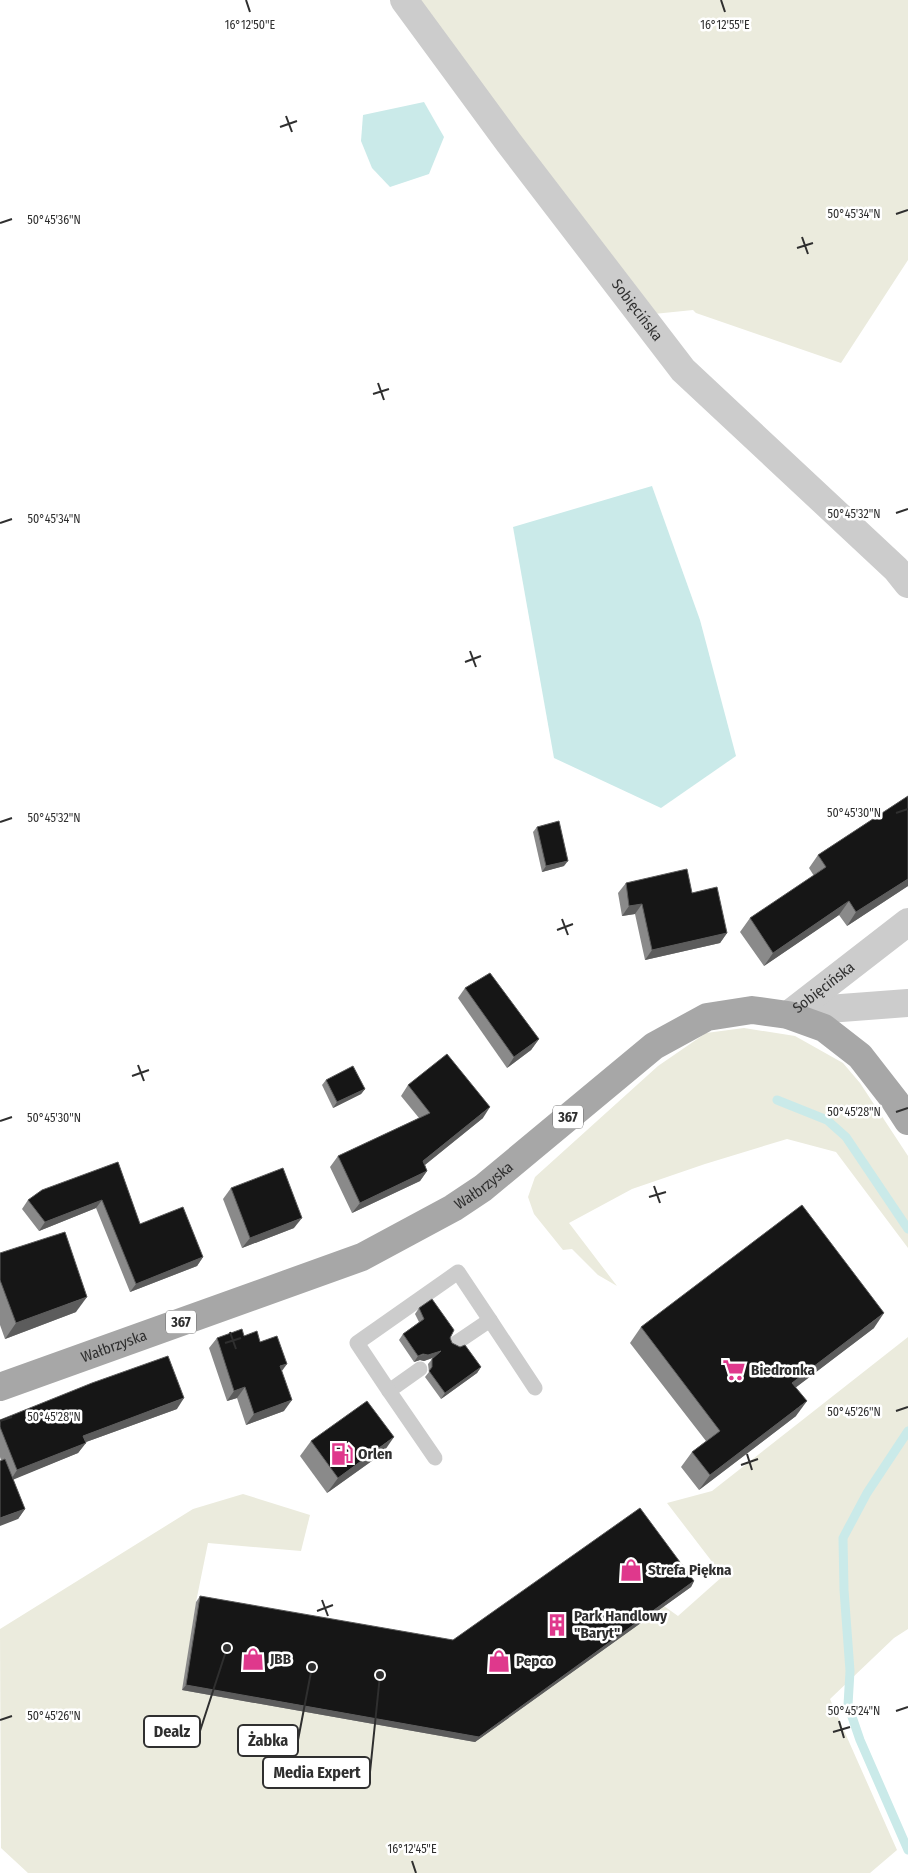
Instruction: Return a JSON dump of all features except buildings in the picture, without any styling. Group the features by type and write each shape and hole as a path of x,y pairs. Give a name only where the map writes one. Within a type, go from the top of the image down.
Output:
{"main road":[{"name":"Wałbrzyska","path":"0,1387 362,1257 453,1208 483,1188 654,1046 706,1017 752,1010 788,1015 824,1028 860,1056 896,1101 908,1121"}],"street":[{"name":"Sobięcińska","path":"404,0 509,143 683,370 896,569 908,584"},
{"name":"Sobięcińska","path":"788,1015 908,922"},
{"name":"Sobięcińska","path":"788,1015 828,1009 908,1003"}],"lane":[{"path":"435,1458 357,1343 458,1272 535,1388"},
{"path":"456,1343 490,1320"},
{"path":"389,1391 420,1369"}],"shaded area":[{"path":"413,0 908,0 908,260 841,363 696,313 693,310 634,316"},
{"path":"744,1028 795,1036 843,1063 860,1083 908,1156 908,1248 836,1152 787,1139 632,1189 569,1223 617,1286 598,1275 572,1249 563,1250 534,1214 528,1197 535,1177 658,1066 706,1033"},
{"path":"908,1337 908,1629 894,1638 830,1699 897,1850 870,1873 28,1873 1,1848 0,1629 193,1509 243,1494 310,1515 301,1551 208,1543 196,1602 183,1690 664,1606 678,1616 723,1576 667,1503 712,1491"}],"water":[{"path":"424,102 444,137 429,174 390,187 372,168 361,141 363,115"},
{"path":"652,486 700,620 736,756 661,808 554,758 513,527"}],"waterway":[{"path":"777,1100 827,1120 846,1137 908,1229"},
{"path":"908,1431 867,1493 843,1538 844,1590 850,1671 848,1705 860,1740 908,1850"}],"place":[{"name":"Biedronka","path":"734,1370"},
{"name":"Orlen","path":"342,1454"},
{"name":"Strefa Piękna","path":"631,1570"},
{"name":"Park Handlowy \"Baryt\"","path":"557,1625"},
{"name":"Dealz","path":"227,1648"},
{"name":"JBB","path":"253,1659"},
{"name":"Pepco","path":"499,1661"},
{"name":"Żabka","path":"312,1667"},
{"name":"Media Expert","path":"380,1675"}]}
